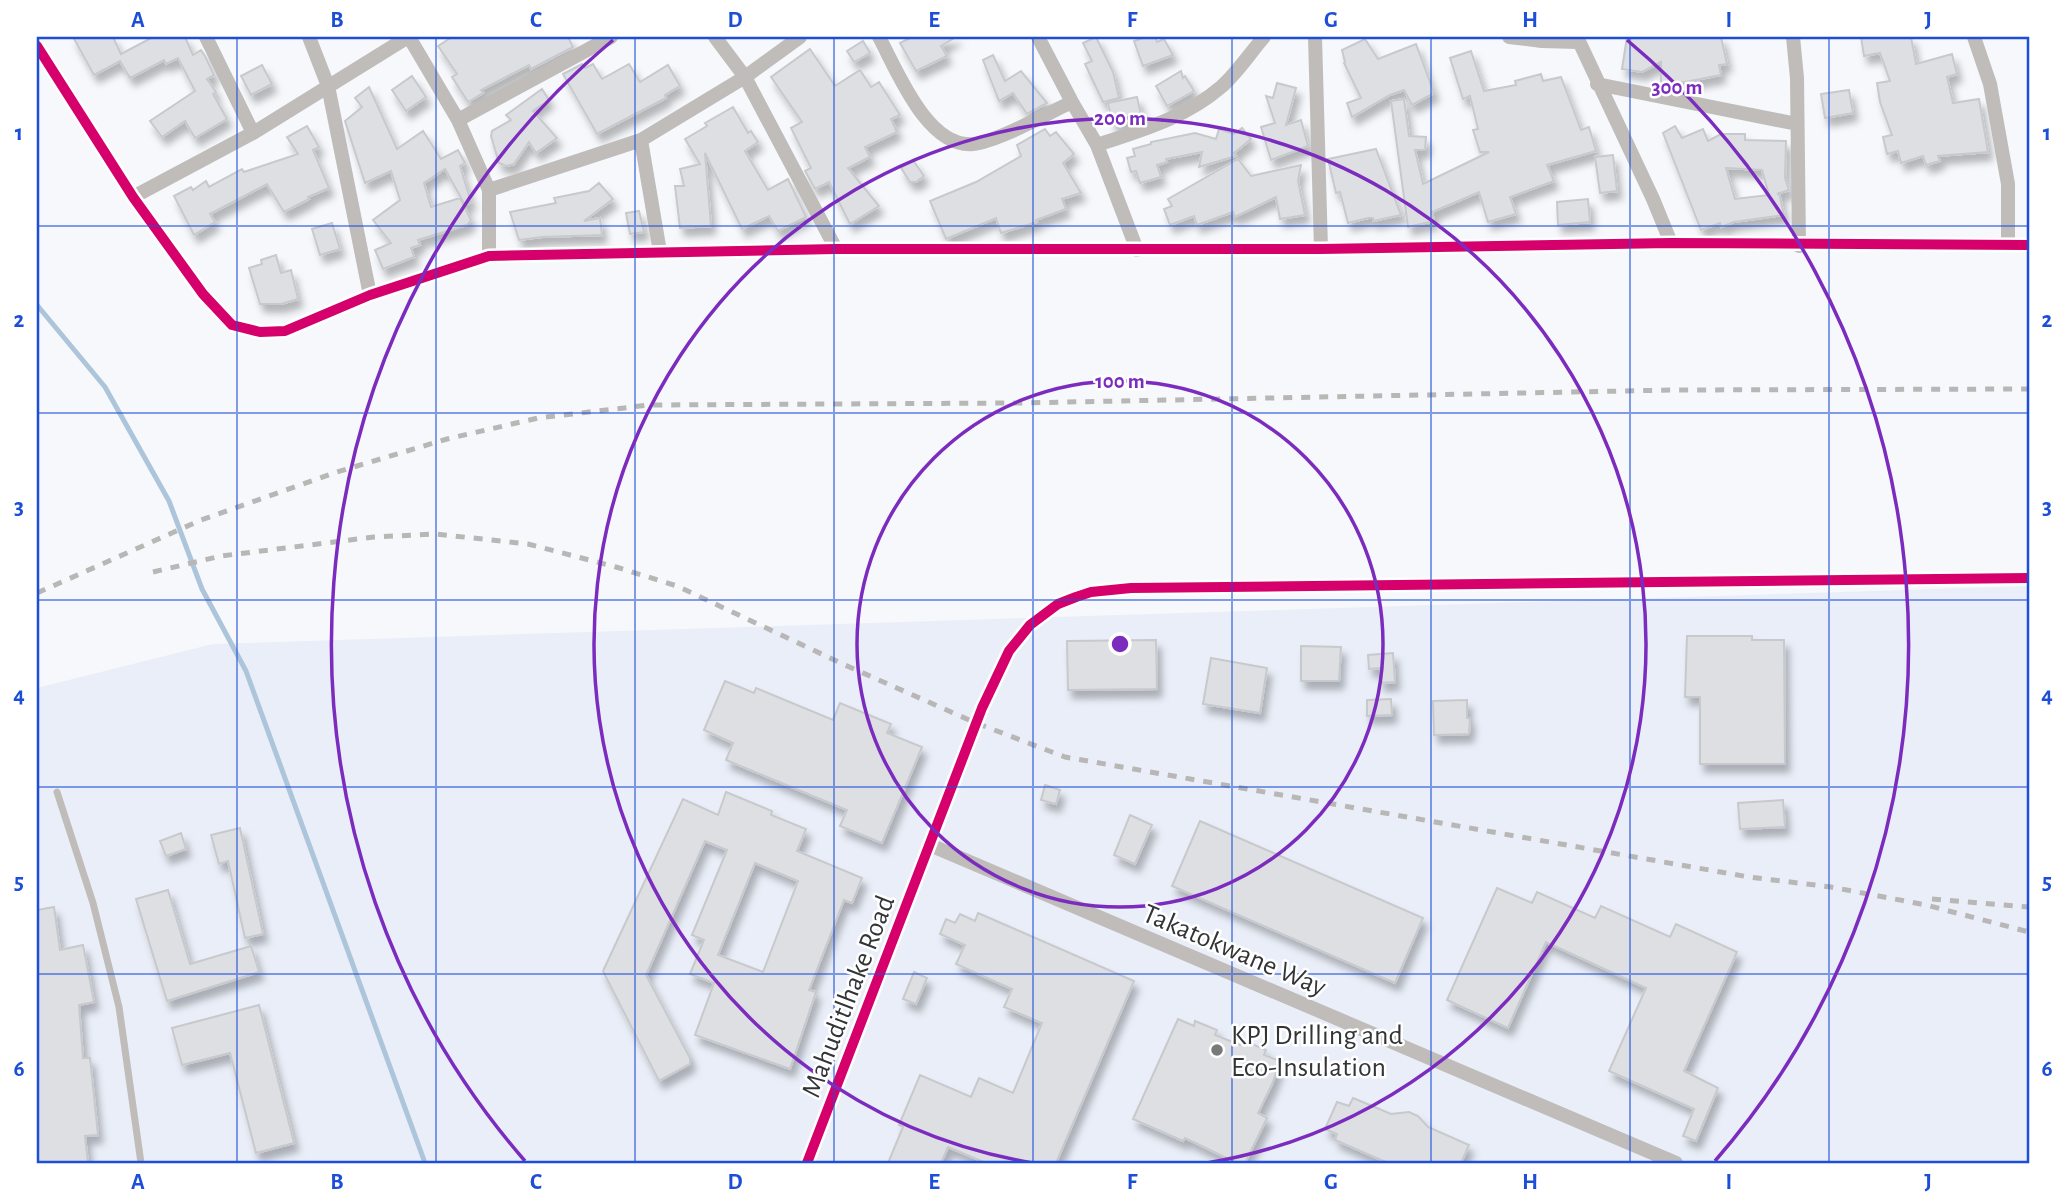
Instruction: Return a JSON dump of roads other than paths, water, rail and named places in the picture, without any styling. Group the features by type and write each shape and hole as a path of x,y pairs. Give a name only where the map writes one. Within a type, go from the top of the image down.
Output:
{"street":[{"path":"206,37 253,133"},
{"path":"309,37 328,86 370,295"},
{"path":"133,197 253,133 409,37 458,120 489,190 489,256"},
{"path":"458,120 611,37"},
{"path":"715,37 745,77 836,249"},
{"path":"489,190 641,141 745,77 800,37"},
{"path":"879,37 919,109 931,125 950,139 972,144 988,141 1072,102"},
{"path":"1038,37 1097,145 1137,250"},
{"path":"1097,145 1163,123 1195,106 1229,79 1264,37"},
{"path":"1315,37 1321,249"},
{"path":"1509,37 1542,41 1578,39 1671,243"},
{"path":"1793,37 1799,246"},
{"path":"1974,37 1990,83 2008,184 2008,245"},
{"path":"37,46 133,197 203,294 232,325 260,332 285,331 370,295 489,256 836,249 1321,249 1671,243 2029,246"},
{"path":"1597,84 1797,124"},
{"path":"641,141 660,252"},
{"name":"Mahuditlhake Road","path":"807,1163 976,723 1009,651 1030,625 1058,604 1091,592 1131,588 2029,578"},
{"name":"Takatokwane Way","path":"930,845 1676,1163"}],"lane":[{"path":"57,792 93,903 119,1007 141,1163"}],"waterway":[{"path":"37,305 105,387 169,501 202,589 246,671 425,1163"}],"railway":[{"path":"37,593 201,520 337,472 447,439 538,418 649,405 1018,403 1674,390 2029,389"},
{"path":"153,572 221,556 374,537 436,534 528,544 677,586 976,723 1065,757 1749,877 1831,887 1926,905 2029,932"},
{"path":"1932,899 2029,907"}],"place":[{"name":"KPJ Drilling and Eco-Insulation","path":"1217,1050"}]}
